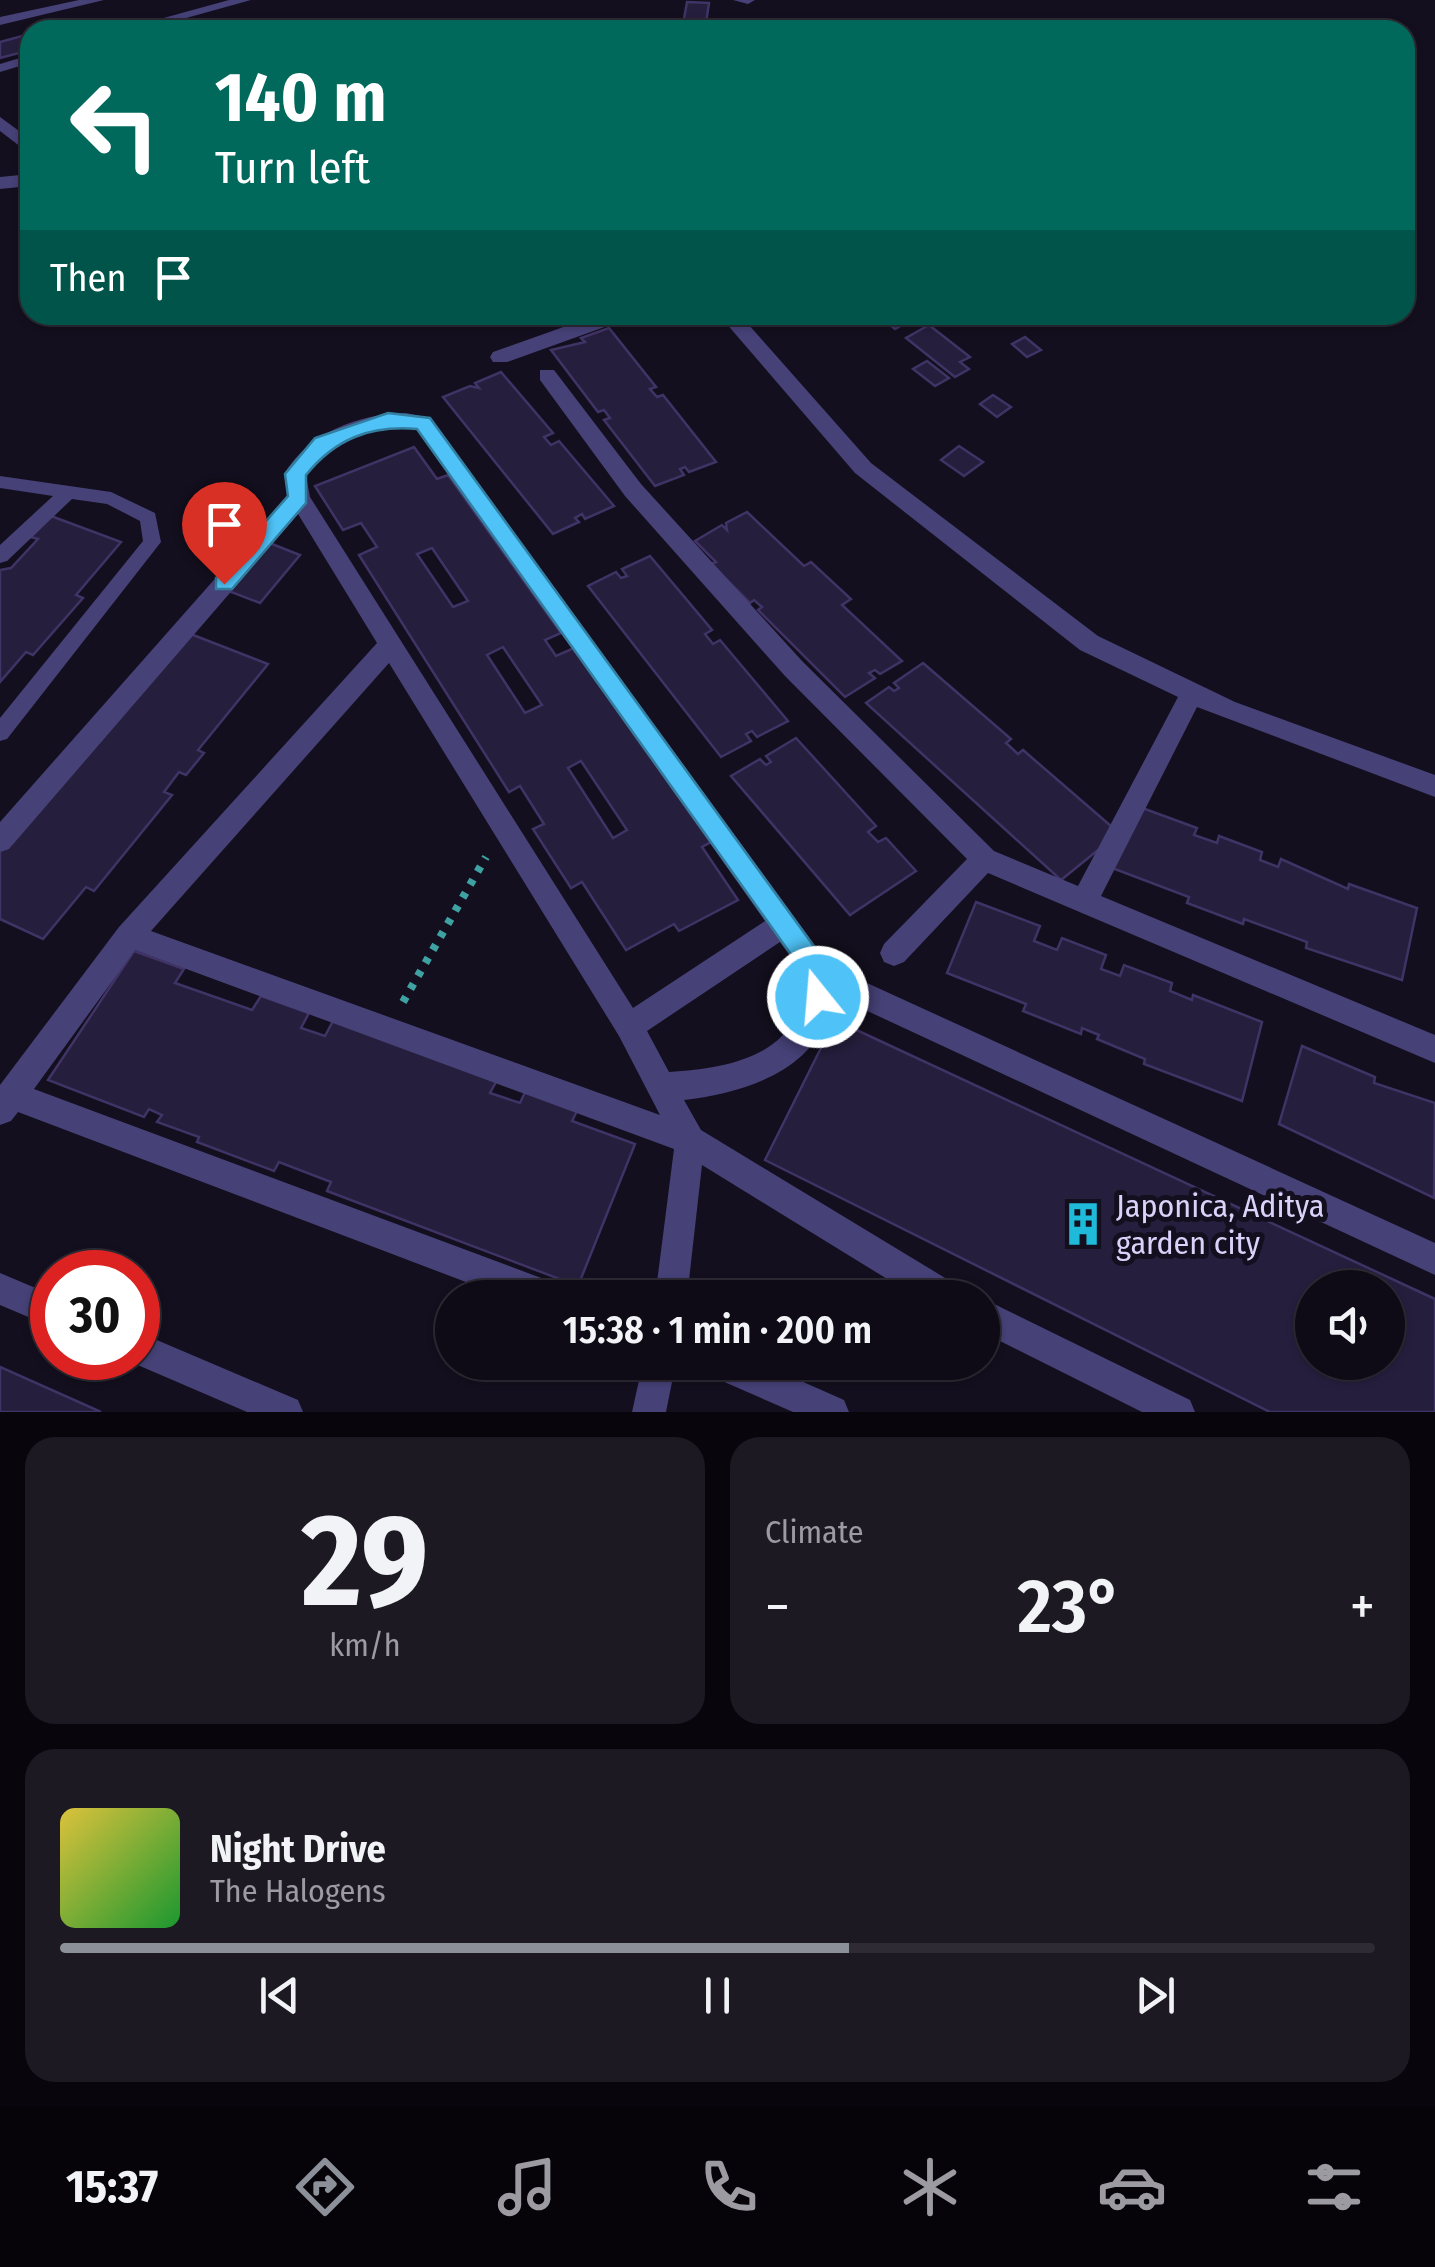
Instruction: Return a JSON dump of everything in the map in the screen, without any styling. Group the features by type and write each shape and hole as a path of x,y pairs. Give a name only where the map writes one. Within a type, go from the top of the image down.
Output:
{"street":[{"path":"0,122 20,140"},
{"path":"500,357 590,325"},
{"path":"738,325 863,468 1089,643 1192,693 1435,786"},
{"path":"547,375 633,490 794,669 984,859 1435,1049"},
{"path":"673,1280 690,1140 629,1027 298,498 295,474 322,443 388,420 423,423 820,975 1435,1259"},
{"path":"0,841 298,498"},
{"path":"392,643 130,936 6,1103 502,1280"},
{"path":"1084,901 1192,693"},
{"path":"894,953 984,859"},
{"path":"629,1027 784,924"},
{"path":"130,936 690,1140 920,1280"},
{"path":"662,1088 712,1084 773,1066 814,1019 820,975"},
{"path":"0,1289 30,1302"},
{"path":"1000,1323 1178,1412"},
{"path":"160,1358 286,1412"},
{"path":"648,1412 656,1380"},
{"path":"759,1380 832,1412"}],"lane":[{"path":"0,22 97,0"},
{"path":"167,20 244,0"},
{"path":"740,0 748,0"},
{"path":"0,482 110,498 148,518 152,542 0,734"},
{"path":"0,556 69,491"}],"path":[{"path":"387,1030 504,825"}],"building":[{"path":"687,2 709,3 706,20 684,20"},
{"path":"20,36 20,53 0,58 0,42"},
{"path":"929,325 970,357 960,362 969,369 955,377 906,338"},
{"path":"609,328 656,387 650,389 657,397 663,395 716,462 689,472 685,467 680,469 684,475 655,486 604,420 610,418 604,410 598,412 551,350 585,342 581,338"},
{"path":"1025,337 1041,350 1027,357 1012,344"},
{"path":"927,361 949,378 935,386 913,369"},
{"path":"501,372 553,433 544,437 551,445 559,441 614,506 585,519 582,514 575,518 579,522 553,534 443,397 470,386 479,388 475,383"},
{"path":"993,395 1011,407 997,417 980,404"},
{"path":"959,446 983,462 964,476 941,460"},
{"path":"414,447 437,479 448,475 561,633 545,640 556,656 574,648 713,841 702,847 738,900 679,931 674,924 626,950 582,882 571,888 533,829 544,824 520,786 509,792 359,555 377,547 361,523 343,530 315,486","holes":["432,548 468,601 453,607 417,554","503,647 542,705 525,713 487,655","581,761 627,830 613,838 568,768"]},
{"path":"747,512 804,566 811,562 851,599 842,605 902,661 880,674 875,670 869,673 875,678 845,697 758,610 762,607 754,600 750,603 711,564 716,562 695,541 722,525 727,530 726,523"},
{"path":"51,516 121,542 76,595 83,598 33,655 26,652 0,682 0,570 11,568 38,539 31,537"},
{"path":"267,542 300,555 260,603 226,590"},
{"path":"650,556 712,630 705,634 713,644 720,640 788,721 757,737 752,731 746,734 751,741 721,757 588,586 616,572 621,578 627,576 622,569"},
{"path":"188,633 268,664 198,750 204,753 186,775 179,772 164,792 172,795 94,891 86,887 43,939 0,919 0,849"},
{"path":"923,663 1011,739 1006,743 1018,754 1023,750 1119,833 1061,880 866,703 889,687 894,691 899,688 894,683"},
{"path":"796,738 876,826 868,832 878,842 886,838 916,871 850,915 731,776 760,759 766,765 771,762 766,756"},
{"path":"1134,805 1197,828 1194,835 1217,843 1219,836 1262,852 1260,860 1278,867 1281,859 1348,889 1349,884 1417,908 1402,980 1306,948 1307,942 1244,919 1243,924 1187,903 1189,897 1112,868"},
{"path":"976,902 1040,926 1034,941 1057,950 1062,938 1106,955 1101,969 1120,976 1124,965 1172,983 1170,991 1192,1000 1193,995 1262,1022 1242,1101 1144,1064 1145,1059 1097,1039 1099,1035 1082,1028 1081,1034 1023,1011 1026,1004 947,973"},
{"path":"134,951 184,969 175,983 252,1010 261,996 309,1013 301,1028 325,1036 333,1021 497,1080 490,1093 520,1103 526,1090 578,1109 572,1121 635,1144 580,1280 562,1280 327,1191 331,1182 279,1162 274,1171 197,1142 199,1137 157,1122 162,1115 149,1109 144,1117 48,1080"},
{"name":"Japonica, Aditya garden city","path":"835,1020 1373,1270 1295,1270 1295,1380 1405,1380 1405,1285 1435,1299 1435,1412 1270,1412 765,1160"},
{"path":"1302,1046 1375,1077 1374,1083 1435,1103 1434,1198 1279,1124"},
{"path":"0,1367 101,1412 0,1412"}],"place":[{"name":"Japonica, Aditya garden city","path":"1083,1224"}],"route":[{"path":"224,584 298,498 295,474 322,443 388,420 406,418 423,423 820,975 818,997"}]}
